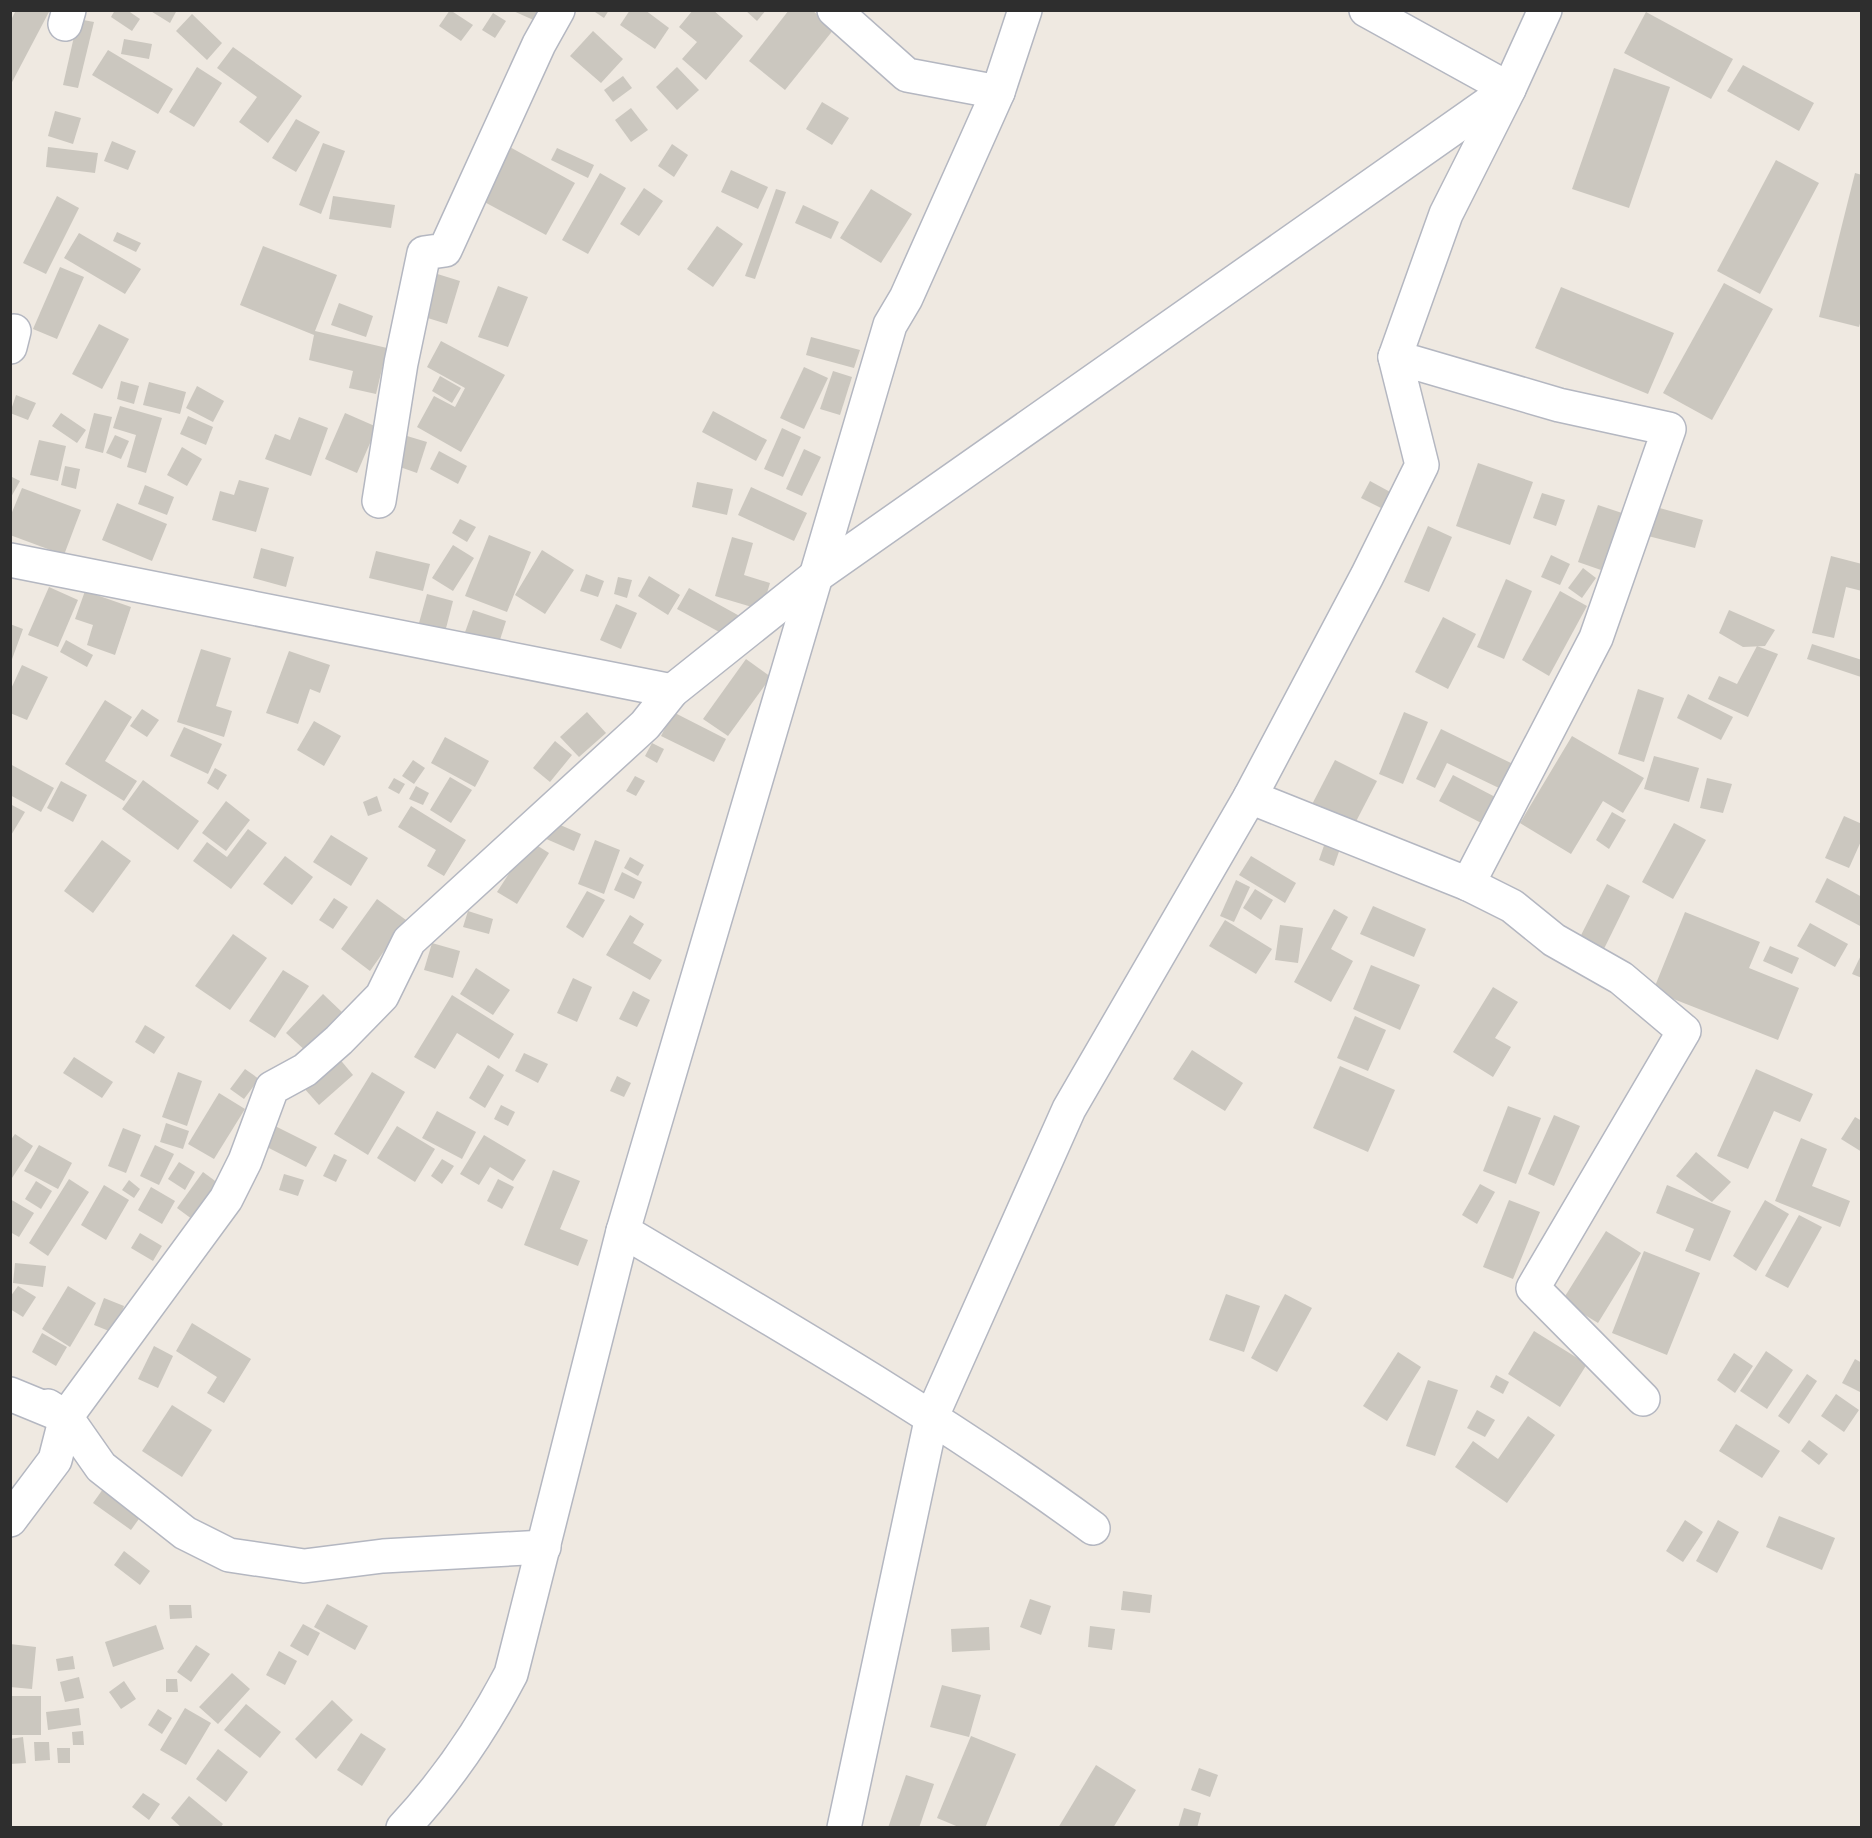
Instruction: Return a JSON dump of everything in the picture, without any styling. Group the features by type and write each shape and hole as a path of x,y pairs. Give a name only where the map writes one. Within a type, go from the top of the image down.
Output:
{"street":[{"path":"378,501 401,363 424,253 445,250 539,44 558,10"},
{"path":"834,10 907,75 998,92"},
{"path":"403,1827 439,1789 486,1722 511,1674 623,1231 890,325 906,298 998,92 1025,10"},
{"path":"1366,10 1509,88"},
{"path":"844,1827 932,1416 1069,1109 1250,796 1422,465 1395,357 1446,214 1545,10"},
{"path":"10,1520 55,1460 66,1417 226,1199 245,1161 272,1088 305,1070 339,1040 382,996 409,941 645,725 672,691 816,576 1509,88"},
{"path":"1395,357 1559,405 1669,429 1596,638 1468,885"},
{"path":"10,560 672,691"},
{"path":"1250,796 1468,885 1512,906 1554,940 1621,978 1684,1031 1533,1288 1643,1399"},
{"path":"623,1231 932,1416 1015,1470 1094,1527"},
{"path":"10,1384 66,1417 101,1467 185,1533 229,1555 304,1566 384,1556 544,1547"},
{"path":"10,1394 66,1417"}],"building":[{"path":"16,10 50,10 10,86 10,22"},
{"path":"115,10 127,10 140,19 132,31 111,17"},
{"path":"149,10 177,10 170,23"},
{"path":"450,10 473,25 461,41 439,26"},
{"path":"511,10 544,10 538,22"},
{"path":"592,10 609,10 604,18"},
{"path":"630,10 645,10 669,28 655,49 620,25"},
{"path":"693,10 713,10 743,36 706,80 682,59 697,42 679,27"},
{"path":"745,10 766,10 757,21"},
{"path":"789,10 812,10 834,29 785,90 749,61"},
{"path":"1646,12 1733,59 1711,99 1624,53"},
{"path":"493,13 506,21 495,38 482,30"},
{"path":"192,14 222,43 207,60 176,31"},
{"path":"78,19 94,22 78,88 63,85"},
{"path":"593,31 623,59 601,83 570,56"},
{"path":"124,39 152,44 149,59 121,54"},
{"path":"233,47 302,96 268,143 239,122 257,97 217,68"},
{"path":"108,50 173,89 158,114 92,75"},
{"path":"1743,65 1814,103 1799,131 1727,91"},
{"path":"197,67 222,83 194,127 169,112"},
{"path":"677,67 699,90 677,110 656,87"},
{"path":"1614,68 1670,87 1629,208 1572,189"},
{"path":"623,76 632,88 613,102 604,90"},
{"path":"822,102 849,118 832,145 806,129"},
{"path":"631,108 648,130 631,142 615,120"},
{"path":"55,111 81,118 73,144 48,136"},
{"path":"296,119 320,132 296,172 272,158"},
{"path":"112,141 136,151 128,170 104,161"},
{"path":"323,143 345,151 321,214 299,205"},
{"path":"672,144 688,155 674,177 658,166"},
{"path":"506,145 575,183 546,235 477,198"},
{"path":"48,147 98,153 95,173 46,167"},
{"path":"557,148 594,165 588,178 551,160"},
{"path":"1776,160 1819,183 1760,294 1717,271"},
{"path":"731,170 768,187 758,209 721,192"},
{"path":"600,173 626,188 588,254 562,240"},
{"path":"1855,173 1862,175 1862,316 1859,327 1819,317"},
{"path":"644,188 663,201 639,236 620,224"},
{"path":"776,189 786,192 755,279 745,276"},
{"path":"871,189 912,214 881,263 840,238"},
{"path":"57,196 79,208 46,274 23,263"},
{"path":"333,196 395,205 391,228 329,219"},
{"path":"803,205 839,222 831,239 795,223"},
{"path":"717,226 743,244 713,287 687,269"},
{"path":"117,232 141,243 136,252 113,241"},
{"path":"79,233 141,269 125,294 64,258"},
{"path":"263,246 337,275 315,331 387,348 376,394 349,388 353,371 309,360 314,335 240,305"},
{"path":"60,267 84,277 57,339 33,329"},
{"path":"431,272 460,281 447,324 418,315"},
{"path":"1724,283 1773,309 1712,420 1663,393"},
{"path":"498,286 528,297 508,347 478,337"},
{"path":"1561,287 1674,333 1648,394 1535,348"},
{"path":"339,303 373,316 366,337 331,325"},
{"path":"99,324 129,339 102,389 72,374"},
{"path":"811,337 860,350 854,368 806,355"},
{"path":"441,341 505,375 461,452 417,427 434,396 455,407 465,388 427,367"},
{"path":"804,367 828,378 804,429 780,418"},
{"path":"833,371 852,377 840,415 820,409"},
{"path":"440,376 461,388 452,403 432,391"},
{"path":"121,381 139,386 134,404 117,399"},
{"path":"149,382 186,392 180,414 143,405"},
{"path":"197,386 224,401 213,422 186,408"},
{"path":"16,395 36,403 28,420 10,413"},
{"path":"120,406 162,418 146,473 127,467 136,435 113,428"},
{"path":"713,411 767,440 756,461 702,432"},
{"path":"61,413 86,430 77,443 52,426"},
{"path":"94,413 112,417 103,453 85,448"},
{"path":"345,413 377,427 357,473 325,459"},
{"path":"188,416 213,427 206,445 180,434"},
{"path":"299,417 328,428 311,476 265,459 275,434 290,440"},
{"path":"782,428 801,437 783,477 764,469"},
{"path":"115,435 129,441 121,459 106,453"},
{"path":"407,436 427,442 417,473 397,466"},
{"path":"39,440 66,446 58,481 30,475"},
{"path":"182,447 202,459 187,486 167,475"},
{"path":"804,449 821,457 802,496 786,489"},
{"path":"439,451 467,466 458,484 430,469"},
{"path":"1478,463 1533,482 1510,545 1456,526"},
{"path":"65,466 80,469 76,489 61,485"},
{"path":"10,476 20,481 10,499"},
{"path":"239,480 269,488 256,532 212,520 220,491 234,495"},
{"path":"1370,481 1392,493 1383,509 1361,498"},
{"path":"697,482 733,489 727,515 692,507"},
{"path":"145,485 174,497 167,515 138,504"},
{"path":"751,487 807,513 794,541 738,515"},
{"path":"22,488 81,510 64,555 10,535 10,517"},
{"path":"1542,493 1565,500 1556,526 1533,518"},
{"path":"117,503 167,524 152,561 102,540"},
{"path":"1598,505 1622,513 1601,570 1578,562"},
{"path":"1656,507 1703,520 1695,548 1648,536"},
{"path":"460,519 476,527 467,542 452,533"},
{"path":"1428,526 1452,537 1429,592 1404,582"},
{"path":"489,535 531,552 507,612 465,596"},
{"path":"732,537 753,543 744,575 770,583 762,610 715,596"},
{"path":"453,545 474,558 453,591 432,578"},
{"path":"261,548 294,557 286,587 253,578"},
{"path":"542,550 574,570 545,614 515,595"},
{"path":"376,551 430,564 423,591 369,578"},
{"path":"1551,555 1570,564 1560,585 1541,577"},
{"path":"1831,556 1862,564 1862,591 1846,587 1834,638 1812,633"},
{"path":"1583,568 1596,578 1582,598 1568,588"},
{"path":"586,574 604,581 598,597 580,591"},
{"path":"649,576 680,595 668,615 638,596"},
{"path":"618,577 632,580 627,598 614,594"},
{"path":"1506,579 1532,591 1504,659 1477,647"},
{"path":"49,587 78,600 58,647 28,635"},
{"path":"689,588 745,619 734,640 677,609"},
{"path":"85,591 131,607 115,655 87,645 93,625 75,619"},
{"path":"1560,591 1587,606 1549,676 1522,660"},
{"path":"427,594 453,601 443,640 416,634"},
{"path":"616,604 637,613 621,649 600,640"},
{"path":"473,610 506,621 498,646 464,635"},
{"path":"1729,610 1775,630 1765,646 1743,647 1719,633"},
{"path":"1443,617 1476,634 1448,689 1415,672"},
{"path":"10,624 23,629 11,662 10,662"},
{"path":"66,640 93,655 87,667 60,652"},
{"path":"1812,644 1862,660 1861,677 1807,659"},
{"path":"1757,646 1778,654 1748,717 1708,699 1719,676 1737,684"},
{"path":"201,649 231,658 216,706 232,711 224,737 177,722"},
{"path":"289,651 330,665 320,693 310,689 298,724 266,713"},
{"path":"746,659 771,677 728,736 703,719"},
{"path":"22,665 48,677 27,720 10,713 10,691"},
{"path":"1638,689 1664,698 1644,762 1618,754"},
{"path":"1688,694 1733,717 1721,740 1677,718"},
{"path":"105,700 132,717 105,761 137,781 124,801 65,764"},
{"path":"142,709 159,720 147,737 130,726"},
{"path":"587,712 606,733 579,757 560,737"},
{"path":"673,712 726,739 714,762 661,736"},
{"path":"1404,712 1428,722 1403,784 1379,774"},
{"path":"314,721 341,736 324,766 297,750"},
{"path":"184,727 222,744 208,774 170,756"},
{"path":"1441,729 1513,764 1501,789 1447,763 1435,788 1416,779"},
{"path":"1572,736 1644,778 1623,813 1603,801 1571,854 1520,823"},
{"path":"445,737 489,761 475,787 431,763"},
{"path":"555,741 572,755 550,782 533,768"},
{"path":"652,743 664,749 657,763 645,756"},
{"path":"1654,756 1699,768 1689,802 1644,789"},
{"path":"413,760 425,768 414,784 402,776"},
{"path":"1335,760 1377,781 1349,835 1307,814"},
{"path":"10,764 54,788 41,812 10,795"},
{"path":"215,768 227,775 218,790 207,783"},
{"path":"1453,775 1501,800 1487,826 1439,801"},
{"path":"635,776 645,781 636,796 626,791"},
{"path":"450,777 472,790 451,823 430,810"},
{"path":"394,778 405,784 399,794 388,788"},
{"path":"1707,778 1732,784 1723,813 1700,808"},
{"path":"143,780 199,821 178,850 122,809"},
{"path":"61,781 87,795 73,822 47,808"},
{"path":"416,786 429,793 423,805 409,799"},
{"path":"377,796 382,811 368,816 363,802"},
{"path":"226,801 250,820 226,851 202,833"},
{"path":"10,804 25,812 10,837"},
{"path":"411,806 466,840 444,876 427,866 436,850 398,827"},
{"path":"1612,812 1626,820 1609,849 1596,840"},
{"path":"1844,816 1862,824 1862,839 1849,868 1825,858"},
{"path":"551,821 581,834 574,851 544,838"},
{"path":"1674,823 1706,840 1673,899 1642,882"},
{"path":"248,829 267,843 231,889 193,861 207,842 227,857"},
{"path":"1328,834 1343,840 1334,866 1319,860"},
{"path":"331,835 368,858 351,886 313,862"},
{"path":"102,840 131,861 93,913 64,891"},
{"path":"595,840 620,850 604,894 578,884"},
{"path":"530,841 549,853 517,904 497,892"},
{"path":"285,856 313,877 292,905 263,884"},
{"path":"1251,856 1296,883 1285,903 1239,875"},
{"path":"630,857 644,865 638,876 624,868"},
{"path":"622,872 642,882 634,899 614,890"},
{"path":"1827,878 1862,897 1862,927 1815,902"},
{"path":"1236,880 1250,887 1234,922 1220,916"},
{"path":"1607,884 1630,896 1599,959 1575,947"},
{"path":"1255,889 1273,900 1261,920 1243,908"},
{"path":"587,891 605,900 583,938 566,927"},
{"path":"334,898 348,907 333,929 319,920"},
{"path":"377,899 406,920 370,971 341,949"},
{"path":"1373,906 1426,929 1414,957 1360,934"},
{"path":"1334,909 1348,917 1331,949 1353,961 1331,1002 1294,982"},
{"path":"468,911 493,919 489,934 463,927"},
{"path":"1685,912 1760,942 1749,968 1799,988 1778,1040 1653,991"},
{"path":"630,915 644,924 633,943 662,960 650,980 606,955"},
{"path":"1225,920 1272,949 1256,974 1209,946"},
{"path":"1810,923 1848,944 1835,967 1797,946"},
{"path":"1280,925 1303,928 1298,963 1275,960"},
{"path":"233,934 267,958 230,1010 195,986"},
{"path":"432,943 460,951 453,978 424,970"},
{"path":"1770,946 1799,958 1792,974 1763,961"},
{"path":"1862,953 1862,978 1852,974"},
{"path":"1371,965 1420,985 1400,1030 1353,1009"},
{"path":"476,968 510,990 493,1015 460,994"},
{"path":"283,970 309,986 275,1038 249,1021"},
{"path":"573,978 592,987 577,1022 557,1013"},
{"path":"1493,987 1518,1002 1495,1038 1511,1047 1493,1077 1453,1052"},
{"path":"633,991 650,1000 637,1027 619,1019"},
{"path":"323,994 344,1014 307,1052 286,1033"},
{"path":"452,995 514,1034 499,1059 457,1033 435,1069 414,1057"},
{"path":"1355,1016 1386,1030 1368,1071 1337,1058"},
{"path":"145,1025 165,1037 154,1054 135,1042"},
{"path":"1192,1050 1243,1083 1225,1111 1173,1079"},
{"path":"524,1053 548,1064 538,1083 515,1071"},
{"path":"74,1057 113,1082 102,1098 63,1073"},
{"path":"338,1057 353,1075 319,1105 303,1087"},
{"path":"488,1065 504,1075 485,1108 469,1098"},
{"path":"1340,1066 1395,1090 1368,1152 1313,1128"},
{"path":"245,1069 259,1079 244,1099 230,1089"},
{"path":"1756,1069 1813,1094 1800,1122 1774,1111 1748,1169 1717,1156"},
{"path":"178,1072 202,1081 187,1126 162,1117"},
{"path":"372,1072 405,1092 368,1155 334,1134"},
{"path":"617,1076 631,1083 624,1097 610,1091"},
{"path":"219,1093 245,1109 214,1159 188,1144"},
{"path":"501,1105 515,1112 508,1126 494,1119"},
{"path":"1508,1106 1541,1118 1516,1184 1483,1171"},
{"path":"437,1111 476,1132 462,1159 422,1138"},
{"path":"1554,1115 1580,1126 1554,1186 1528,1174"},
{"path":"1855,1117 1862,1121 1862,1152 1841,1139"},
{"path":"166,1123 189,1131 183,1149 160,1142"},
{"path":"273,1125 317,1147 306,1167 263,1145"},
{"path":"397,1126 435,1149 415,1182 377,1158"},
{"path":"123,1128 141,1135 126,1173 108,1166"},
{"path":"15,1134 33,1146 10,1181 10,1141"},
{"path":"484,1135 526,1160 513,1181 490,1167 479,1185 460,1174"},
{"path":"1801,1138 1827,1149 1812,1186 1850,1201 1840,1227 1775,1201"},
{"path":"39,1145 72,1163 58,1189 24,1171"},
{"path":"155,1145 174,1154 159,1185 140,1176"},
{"path":"1696,1152 1731,1182 1712,1202 1676,1176"},
{"path":"334,1154 347,1160 336,1182 323,1176"},
{"path":"442,1159 454,1166 442,1184 431,1176"},
{"path":"179,1162 195,1172 185,1190 168,1179"},
{"path":"553,1170 580,1181 560,1229 588,1240 578,1266 524,1245"},
{"path":"203,1172 226,1189 200,1225 177,1208"},
{"path":"284,1174 304,1180 298,1196 279,1190"},
{"path":"69,1179 89,1192 48,1256 29,1243"},
{"path":"498,1179 514,1187 502,1209 487,1201"},
{"path":"129,1180 140,1189 134,1198 122,1190"},
{"path":"36,1181 52,1191 41,1209 25,1199"},
{"path":"1480,1184 1495,1192 1477,1224 1462,1215"},
{"path":"104,1185 129,1200 106,1240 81,1225"},
{"path":"1667,1185 1731,1211 1710,1261 1685,1251 1694,1229 1656,1213"},
{"path":"151,1187 175,1201 162,1224 138,1210"},
{"path":"10,1199 34,1213 19,1237 10,1232"},
{"path":"1509,1200 1540,1212 1513,1279 1483,1267"},
{"path":"1765,1200 1789,1214 1756,1271 1733,1256"},
{"path":"1799,1215 1822,1227 1788,1288 1765,1276"},
{"path":"1606,1231 1641,1253 1598,1323 1562,1301"},
{"path":"140,1233 162,1246 153,1261 131,1248"},
{"path":"1644,1251 1700,1273 1667,1355 1612,1333"},
{"path":"15,1263 46,1266 43,1287 13,1283"},
{"path":"18,1286 36,1297 23,1317 10,1309 10,1297"},
{"path":"68,1286 96,1303 70,1347 42,1329"},
{"path":"1226,1294 1260,1306 1244,1352 1209,1340"},
{"path":"1285,1294 1312,1308 1277,1372 1251,1358"},
{"path":"104,1298 124,1306 114,1333 94,1325"},
{"path":"192,1323 251,1359 224,1403 207,1393 217,1377 176,1351"},
{"path":"1534,1331 1587,1364 1560,1407 1508,1374"},
{"path":"42,1333 67,1347 56,1366 32,1352"},
{"path":"154,1346 173,1356 158,1388 138,1379"},
{"path":"1766,1351 1793,1370 1767,1409 1740,1391"},
{"path":"1398,1352 1421,1367 1387,1421 1363,1406"},
{"path":"1734,1353 1753,1366 1735,1393 1717,1380"},
{"path":"1855,1359 1862,1363 1862,1393 1842,1383"},
{"path":"1807,1374 1817,1381 1789,1424 1778,1416"},
{"path":"1496,1375 1509,1382 1503,1394 1490,1387"},
{"path":"1428,1380 1458,1390 1435,1456 1406,1446"},
{"path":"1836,1394 1859,1410 1844,1432 1821,1416"},
{"path":"172,1405 212,1430 182,1477 142,1451"},
{"path":"1477,1410 1495,1420 1485,1437 1467,1428"},
{"path":"1528,1416 1555,1435 1507,1503 1455,1467 1473,1441 1498,1459"},
{"path":"1736,1424 1780,1451 1762,1478 1719,1451"},
{"path":"1809,1440 1828,1454 1819,1465 1801,1451"},
{"path":"108,1482 146,1509 131,1530 93,1503"},
{"path":"1779,1516 1835,1538 1822,1570 1766,1547"},
{"path":"1685,1520 1703,1532 1683,1562 1666,1551"},
{"path":"1718,1520 1739,1532 1717,1573 1696,1561"},
{"path":"124,1551 150,1571 140,1585 114,1565"},
{"path":"1123,1591 1152,1595 1150,1613 1121,1610"},
{"path":"1030,1599 1051,1606 1041,1635 1020,1627"},
{"path":"327,1604 368,1626 355,1650 314,1627"},
{"path":"169,1605 191,1605 192,1618 170,1619"},
{"path":"303,1624 320,1633 308,1656 290,1646"},
{"path":"156,1625 164,1649 113,1667 105,1642"},
{"path":"1090,1626 1115,1629 1112,1650 1088,1647"},
{"path":"989,1627 990,1650 952,1652 951,1629"},
{"path":"10,1644 36,1647 32,1689 10,1687"},
{"path":"196,1645 210,1654 191,1682 177,1672"},
{"path":"279,1651 297,1661 285,1685 266,1675"},
{"path":"73,1656 75,1669 58,1671 56,1659"},
{"path":"232,1673 250,1689 218,1724 199,1707"},
{"path":"79,1677 84,1698 65,1702 60,1682"},
{"path":"166,1679 177,1679 178,1692 166,1692"},
{"path":"124,1681 136,1699 121,1709 109,1692"},
{"path":"942,1685 981,1695 969,1737 930,1727"},
{"path":"12,1696 41,1696 41,1735 11,1735"},
{"path":"332,1700 353,1720 316,1759 295,1739"},
{"path":"246,1704 281,1732 260,1758 224,1730"},
{"path":"79,1708 81,1725 48,1730 46,1712"},
{"path":"185,1708 211,1723 186,1765 160,1750"},
{"path":"158,1709 172,1718 162,1734 148,1725"},
{"path":"83,1731 84,1745 73,1745 72,1732"},
{"path":"361,1733 386,1749 362,1786 337,1770"},
{"path":"971,1736 1016,1754 985,1828 961,1828 937,1818"},
{"path":"23,1737 26,1763 10,1764 10,1739"},
{"path":"34,1742 49,1742 50,1760 35,1761"},
{"path":"57,1748 70,1748 70,1763 58,1763"},
{"path":"218,1749 248,1772 226,1802 196,1779"},
{"path":"1096,1765 1136,1790 1113,1828 1058,1828"},
{"path":"1199,1768 1218,1775 1210,1797 1191,1790"},
{"path":"906,1775 934,1784 919,1828 888,1828"},
{"path":"143,1793 160,1804 149,1820 132,1807"},
{"path":"189,1796 223,1824 220,1828 182,1828 171,1818"},
{"path":"1184,1808 1201,1813 1197,1828 1178,1828"}]}
